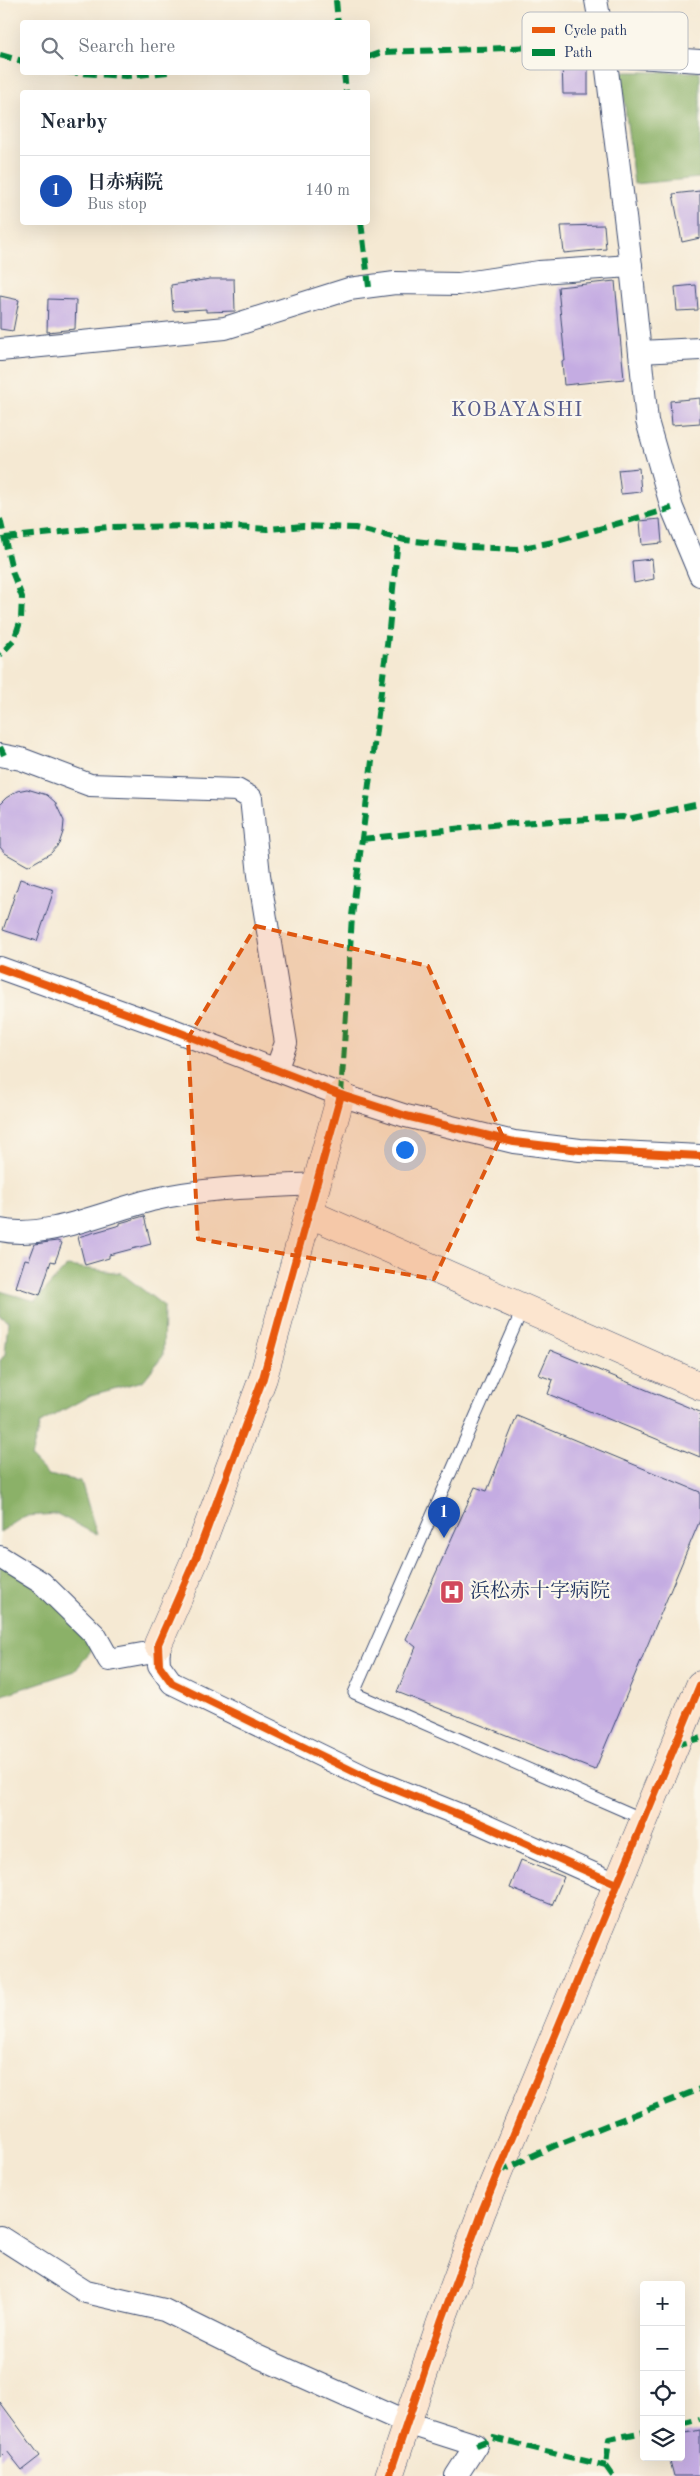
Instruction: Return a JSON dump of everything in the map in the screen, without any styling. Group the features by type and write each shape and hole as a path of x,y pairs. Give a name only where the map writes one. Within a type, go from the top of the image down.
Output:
{"street":[{"path":"607,70 631,266 647,422 672,508 700,575"},
{"path":"0,350 225,328 349,290 369,287 395,284 459,284 539,272 631,266"},
{"path":"640,352 700,349"},
{"path":"0,755 21,759 90,785 237,790 251,798 259,875 286,1043 276,1070"},
{"path":"0,968 340,1095 406,1116 514,1142 580,1150 700,1156"},
{"path":"340,1095 263,1378 198,1553 159,1647 158,1665 172,1683 220,1708 367,1778 475,1821 616,1884"},
{"path":"0,1230 46,1230 155,1199 201,1191 316,1184"},
{"path":"308,1213 700,1386"},
{"path":"0,1557 42,1584 95,1635 109,1660 159,1647"},
{"path":"389,2476 441,2322 482,2211 700,1685"},
{"path":"0,2236 86,2292 164,2310 259,2357 407,2423 476,2446 456,2476"}],"lane":[{"path":"523,1308 354,1693 643,1819"}],"highlighted area":[{"path":"256,926 428,966 502,1135 434,1279 198,1239 188,1038"}],"green space":[{"path":"621,72 700,72 700,178 634,184"},
{"path":"67,1266 121,1273 164,1306 163,1356 143,1381 91,1395 40,1423 31,1457 48,1475 81,1481 97,1535 57,1514 25,1516 0,1532 0,1361 5,1354 8,1321 0,1316 0,1291 35,1301"},
{"path":"0,1560 28,1568 68,1593 97,1643 75,1671 0,1696"}],"building":[{"path":"562,70 588,70 588,94 563,94"},
{"path":"700,191 700,238 682,242 673,194"},
{"path":"604,225 606,249 564,253 561,226"},
{"path":"210,279 234,279 235,311 206,312 206,309 173,311 171,285"},
{"path":"615,281 624,379 564,385 562,361 565,361 558,287"},
{"path":"696,285 698,310 677,311 675,287"},
{"path":"0,296 19,300 13,331 0,329"},
{"path":"48,299 76,300 75,329 47,332"},
{"path":"700,398 700,423 672,425 670,401"},
{"path":"639,468 641,492 621,494 618,470"},
{"path":"660,519 662,543 642,545 640,521"},
{"path":"652,559 654,579 634,583 632,561"},
{"path":"27,789 47,795 55,802 64,821 59,844 51,853 28,866 5,853 0,847 0,804 17,791"},
{"path":"20,879 54,890 37,941 3,930"},
{"path":"144,1216 151,1244 109,1255 109,1258 85,1265 78,1237"},
{"path":"57,1241 62,1243 55,1262 51,1261 40,1295 16,1287 25,1259 29,1260 35,1244"},
{"path":"550,1350 700,1412 700,1457 548,1394 553,1380 539,1375"},
{"path":"517,1416 700,1492 700,1520 595,1770 397,1692 416,1647 406,1639 475,1487 487,1491"},
{"path":"521,1860 564,1877 552,1905 510,1888"},
{"path":"0,2402 40,2456 22,2470 7,2451 0,2458"},
{"path":"700,2430 700,2476 674,2476 670,2461 685,2461 685,2433"}],"marked path":[{"path":"336,0 338,20"},
{"path":"370,56 382,52 522,48"},
{"path":"0,55 20,60"},
{"path":"111,75 137,75"},
{"path":"344,75 346,90"},
{"path":"361,225 369,287"},
{"path":"5,538 108,527 217,526 267,529 303,526 355,528 405,540 470,547 517,549 554,542 672,508"},
{"path":"0,519 13,574 22,597 21,619 14,640 0,655"},
{"path":"341,1095 352,916 389,629 398,538"},
{"path":"0,747 4,755"},
{"path":"362,839 501,824 623,817 628,819 700,804"},
{"path":"675,1745 700,1738"},
{"path":"498,2172 554,2146 700,2089"},
{"path":"685,2423 700,2419"},
{"path":"613,2476 606,2466 609,2439 640,2433"},
{"path":"476,2445 493,2438 606,2466"}],"cycle path":[{"path":"0,968 173,1030 341,1095 406,1116 514,1142 580,1150 700,1156"},
{"path":"341,1095 263,1378 198,1553 158,1644 159,1665 172,1683 367,1778 475,1821 616,1884"},
{"path":"389,2476 441,2322 482,2211 700,1685"}],"place":[{"name":"日赤病院","path":"444,1538"},
{"name":"浜松赤十字病院","path":"452,1592"}],"district":[{"name":"KOBAYASHI","path":"517,410"}]}
